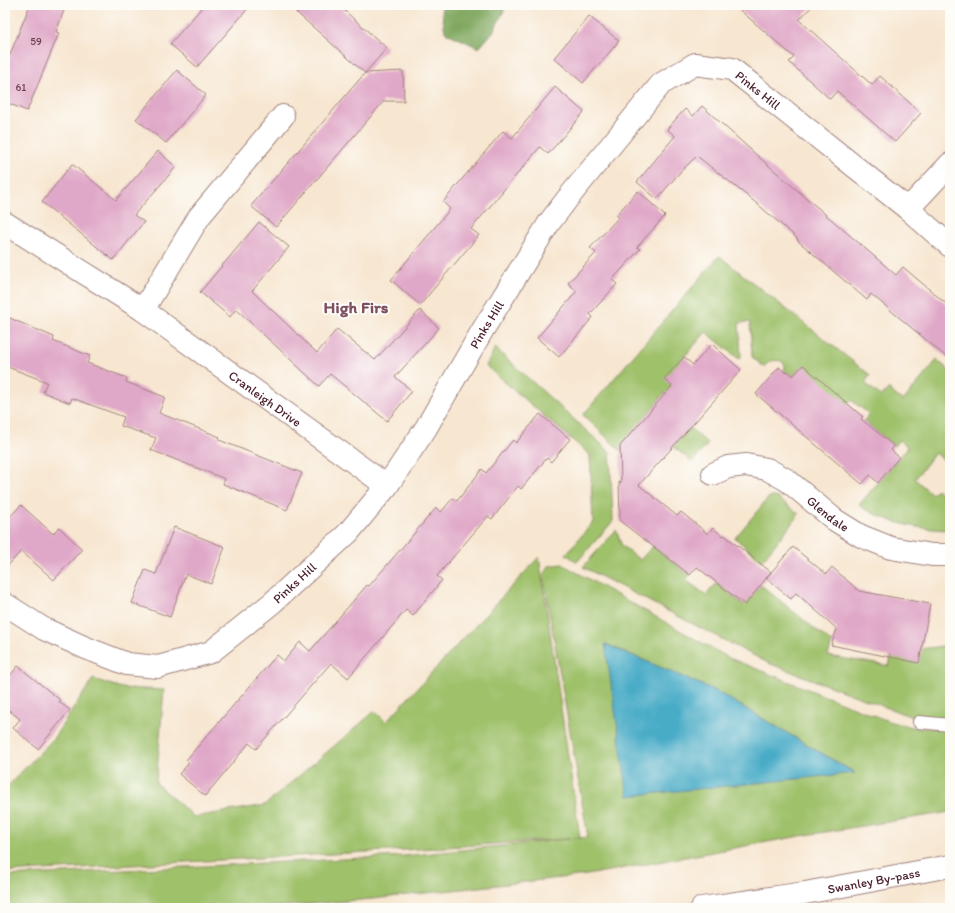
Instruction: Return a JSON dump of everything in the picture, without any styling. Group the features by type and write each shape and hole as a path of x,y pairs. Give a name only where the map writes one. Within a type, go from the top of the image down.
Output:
{"main road":[{"name":"Pinks Hill","path":"5,604 44,628 86,648 126,664 158,667 211,652 272,603 348,533 387,486 426,428 482,331 549,223 661,84 695,64 732,69 908,209 950,246"},
{"path":"143,310 199,217 283,116"},
{"path":"908,209 950,164"},
{"name":"Cranleigh Drive","path":"5,223 143,310 387,486"},
{"name":"Glendale","path":"713,474 728,467 746,465 767,469 787,480 835,520 861,536 891,548 932,555 950,555"},
{"name":"Swanley By-pass","path":"702,908 805,893 950,866"}],"lane":[{"path":"918,722 950,725"}],"green space":[{"path":"441,5 507,5 493,32 479,48 445,32"},
{"path":"719,256 870,375 865,383 881,396 888,389 903,401 937,360 950,371 950,461 948,463 935,453 915,479 932,494 937,489 950,501 950,530 926,528 891,521 859,505 908,447 899,440 894,446 864,421 869,414 851,400 839,414 803,365 793,376 788,371 786,373 784,372 785,366 782,361 772,361 764,367 752,357 750,322 739,323 741,357 739,359 706,332 684,357 674,387 668,395 665,393 658,400 659,401 620,450 583,415"},
{"path":"495,348 610,452 613,521 577,562 566,554 593,522 590,455 486,366"},
{"path":"690,428 708,444 692,462 673,446"},
{"path":"769,497 776,497 799,514 762,561 735,538"},
{"path":"616,530 622,546 640,560 653,546 690,575 686,580 706,595 717,583 744,605 761,585 832,643 828,656 889,666 891,657 921,649 950,645 950,722 920,720 768,663 583,567"},
{"path":"539,557 580,838 404,850 5,872 5,789 53,739 93,679 122,688 164,690 156,783 194,817 265,805 375,711 386,722"},
{"path":"562,564 729,658 891,722 917,728 950,729 950,812 800,836 587,875 372,899 260,908 5,908 5,876 404,856 588,837 543,575 549,566","holes":["606,644 714,690 854,772"]}],"water":[{"path":"605,644 714,690 855,773 628,796"}],"building":[{"path":"30,5 66,5 56,32 59,33 27,111 5,102 5,67"},
{"path":"204,5 251,5 197,67 170,44"},
{"path":"288,5 338,5 387,48 365,73"},
{"path":"734,5 813,5 799,20 872,85 880,76 921,113 895,142 837,91 830,99 789,62 794,57"},
{"path":"589,16 619,41 583,83 554,58"},
{"path":"177,70 206,95 166,143 136,119"},
{"path":"403,71 404,101 384,101 276,227 251,206 365,73"},
{"path":"555,87 584,112 548,154 540,147 471,229 479,235 420,305 391,280 450,209 443,202 463,178 503,131 512,138"},
{"path":"702,106 761,159 896,275 903,267 950,307 950,360 871,294 867,300 755,202 697,156 681,171 657,199 637,182 675,136 667,129 685,109 693,116"},
{"path":"158,151 176,167 134,215 144,222 113,260 42,202 72,164 116,200"},
{"path":"638,191 665,216 637,247 640,249 612,280 617,284 590,314 593,317 559,357 537,338 577,291 568,283 596,253 590,248 619,217 616,215"},
{"path":"259,222 289,247 252,291 317,353 337,329 375,360 420,310 439,328 395,377 412,391 387,421 330,374 319,386 236,309 230,317 200,292"},
{"path":"5,316 54,337 53,341 90,356 87,363 127,378 126,382 165,397 159,413 220,437 219,440 302,473 287,510 223,484 225,479 151,450 156,438 121,426 124,417 72,398 70,403 43,392 47,382 5,366"},
{"path":"712,344 741,370 639,485 677,516 681,512 708,534 713,528 723,536 724,535 771,572 745,605 697,567 690,575 620,521 620,446 672,386 664,379 684,357 693,365"},
{"path":"803,365 863,417 861,419 894,446 891,450 899,457 878,483 870,475 862,484 756,394 779,367 786,373 788,371 793,376"},
{"path":"540,414 570,439 551,462 547,458 521,489 518,486 492,519 488,516 437,576 442,580 413,616 406,610 348,678 331,663 256,749 249,743 205,796 179,774 189,763 186,760 277,655 284,661 300,642 310,651 367,585 369,586 436,508 441,512 453,498 457,501 482,469 486,473 513,440 516,443"},
{"path":"21,505 53,534 59,527 82,549 54,580 21,551 5,569 5,522"},
{"path":"174,527 225,547 211,584 186,574 170,617 132,603 145,570 156,574"},
{"path":"793,547 826,574 832,567 859,591 930,604 919,663 831,645 837,629 796,593 791,599 766,578"},
{"path":"18,666 70,710 38,749 13,728 20,719 5,707 5,682"}],"district":[{"name":"High Firs","path":"356,307"}]}
